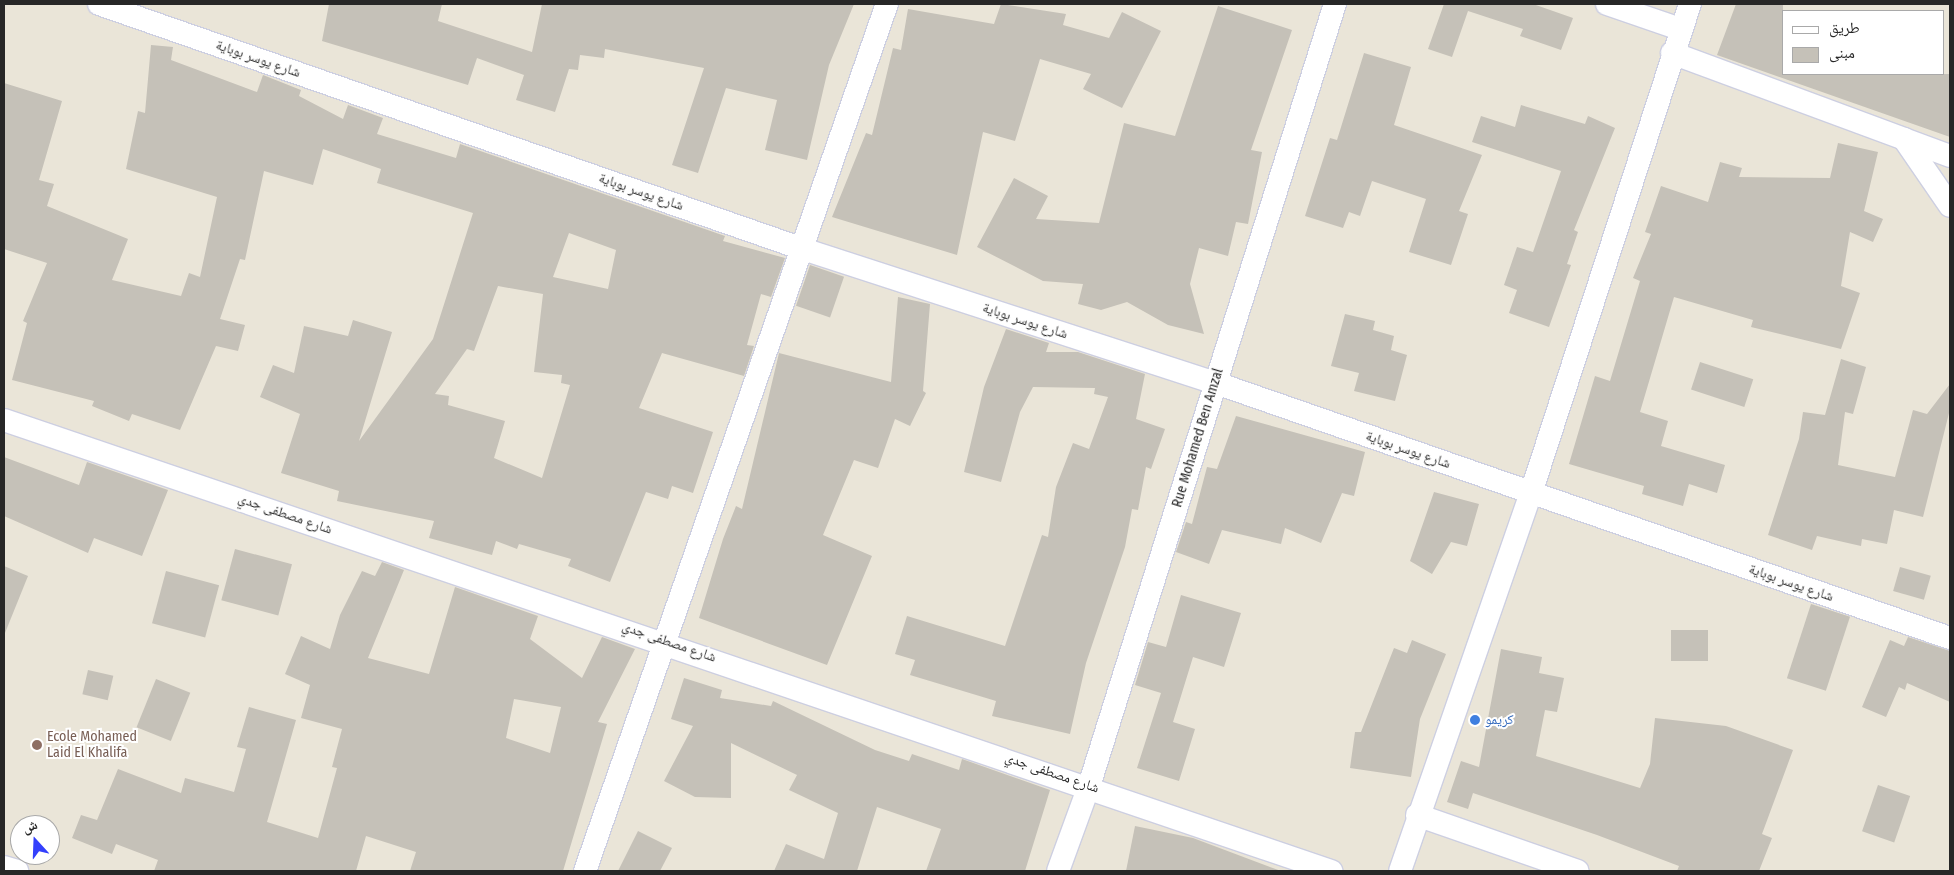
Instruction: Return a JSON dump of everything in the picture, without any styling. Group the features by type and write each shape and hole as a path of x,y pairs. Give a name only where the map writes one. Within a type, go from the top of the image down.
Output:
{"street":[{"name":"شارع يوسر بوباية","path":"99,4 800,248 1216,383 1950,638"},
{"path":"585,871 666,641 800,248 887,4"},
{"name":"Rue Mohamed Ben Amzal","path":"1058,871 1089,786 1335,4"},
{"path":"1606,4 1680,29"},
{"path":"1400,871 1531,493 1672,53 1690,4"},
{"path":"1672,53 1950,156"},
{"path":"1904,139 1950,206"},
{"name":"شارع مصطفى جدي","path":"4,420 666,641 1331,871"},
{"path":"1418,815 1578,871"},
{"path":"4,867 16,871"}],"building":[{"path":"329,4 442,4 438,21 532,52 542,4 854,4 829,65 807,160 765,150 777,100 726,88 698,173 672,165 704,68 605,49 604,58 580,55 578,70 569,69 555,112 516,100 524,75 477,58 468,85 322,41"},
{"path":"1001,4 1066,14 1063,25 1109,38 1122,12 1161,31 1122,108 1083,89 1091,74 1040,59 1015,141 983,132 957,255 832,217 866,133 872,135 893,48 901,50 908,9 994,24"},
{"path":"1444,4 1533,4 1573,18 1561,50 1520,36 1523,29 1468,11 1452,57 1428,49"},
{"path":"1736,4 1783,4 1782,75 1950,74 1950,137 1717,55"},
{"path":"1218,6 1292,30 1251,150 1262,152 1248,224 1236,222 1228,256 1199,248 1190,284 1204,334 1168,325 1127,302 1101,310 1078,304 1083,284 1043,281 977,247 1014,178 1048,196 1036,219 1099,223 1124,123 1175,136"},
{"path":"151,45 173,47 171,60 257,92 263,75 301,90 299,96 343,119 348,105 383,118 377,134 456,158 460,144 725,236 723,241 785,258 771,297 761,294 747,345 754,346 744,376 662,353 639,408 713,432 693,493 672,486 668,499 646,492 610,582 568,566 571,559 519,544 517,549 496,541 492,555 429,538 434,521 337,501 339,491 281,473 300,414 260,397 273,365 294,373 304,326 348,336 353,320 392,332 359,441 433,339 473,213 377,183 381,169 323,149 313,185 264,171 245,260 240,259 220,319 245,325 238,351 216,346 180,430 132,414 129,421 92,406 94,401 12,380 27,323 23,321 47,263 4,249 4,83 62,101 39,180 54,184 47,206 128,239 112,280 181,296 189,273 200,277 217,197 126,169 138,111 145,113","holes":["569,233 616,250 608,289 553,277","498,286 543,294 534,372 562,375 561,383 570,385 542,478 494,458 505,421 448,405 449,396 435,394 467,349 474,351"]},
{"path":"1364,53 1411,67 1394,125 1482,155 1459,211 1468,214 1451,265 1409,252 1426,199 1372,181 1360,216 1349,212 1343,228 1305,216 1330,138 1337,140"},
{"path":"1521,105 1585,124 1588,116 1615,128 1574,230 1578,232 1567,264 1571,265 1549,327 1509,313 1517,290 1504,285 1517,247 1533,252 1561,171 1472,142 1481,116 1515,127"},
{"path":"1838,143 1878,152 1864,211 1883,219 1873,242 1850,232 1841,286 1860,293 1841,349 1751,327 1753,320 1674,297 1640,412 1668,421 1661,446 1725,465 1717,493 1689,484 1683,506 1642,494 1644,486 1569,464 1595,376 1610,381 1640,281 1633,278 1651,234 1645,232 1661,186 1708,202 1720,162 1742,168 1739,177 1830,178"},
{"path":"810,265 844,277 830,317 796,306"},
{"path":"898,297 930,304 923,391 926,393 910,426 895,419 878,468 854,460 823,535 872,556 827,665 699,618 723,539 736,506 742,509 779,353 891,382"},
{"path":"1345,314 1375,321 1373,330 1394,336 1391,350 1407,355 1395,401 1354,391 1359,373 1331,366"},
{"path":"1006,329 1049,343 1046,352 1078,352 1145,374 1136,419 1165,429 1151,469 1146,467 1138,510 1132,509 1125,547 1086,663 1070,734 992,716 996,701 910,675 915,660 895,654 907,616 1005,646 1042,535 1048,537 1056,487 1073,443 1089,449 1108,397 1094,394 1095,388 1033,387 1020,412 1001,482 964,472 984,387"},
{"path":"1841,359 1866,367 1853,414 1845,412 1838,465 1895,477 1913,410 1927,414 1950,384 1950,409 1923,517 1894,510 1887,544 1862,539 1861,546 1817,536 1812,550 1768,535 1799,439 1803,412 1825,415"},
{"path":"1700,362 1753,379 1744,407 1691,390"},
{"path":"1236,416 1365,452 1354,496 1342,493 1321,543 1285,528 1281,544 1222,530 1209,564 1176,552 1186,522 1192,524 1207,467 1217,469"},
{"path":"4,457 79,485 87,462 168,490 142,556 94,538 88,553 4,516"},
{"path":"1434,492 1479,504 1467,546 1451,542 1432,574 1410,561"},
{"path":"235,549 292,564 278,615 221,600"},
{"path":"382,562 404,570 368,658 429,674 455,587 538,616 530,639 582,678 602,637 635,649 598,722 607,724 563,871 410,871 416,852 366,836 356,871 154,871 158,860 116,844 112,854 72,838 81,815 97,820 118,769 181,793 185,778 234,792 246,749 237,747 249,707 296,720 267,822 318,838 337,768 332,767 342,729 301,718 310,685 285,674 301,636 330,649 340,615 362,571 375,576","holes":["514,699 561,707 550,753 506,738"]},
{"path":"4,566 28,576 5,633 4,633"},
{"path":"1900,567 1931,576 1924,600 1893,591"},
{"path":"166,571 219,585 205,637 152,623"},
{"path":"1181,595 1241,613 1224,667 1193,657 1173,722 1195,729 1179,781 1137,768 1161,693 1135,685 1148,642 1166,647"},
{"path":"1811,604 1850,617 1826,691 1787,678"},
{"path":"1671,630 1708,630 1708,661 1671,661"},
{"path":"1908,637 1950,651 1950,702 1907,683 1905,690 1899,687 1886,717 1862,707 1890,640 1904,646"},
{"path":"1412,640 1446,654 1420,719 1411,777 1350,768 1355,732 1361,732 1394,648 1407,653"},
{"path":"1501,649 1542,657 1539,673 1564,678 1557,712 1545,710 1536,756 1640,788 1650,764 1655,718 1726,726 1793,750 1762,834 1772,838 1759,871 1677,871 1679,866 1597,835 1473,793 1468,809 1447,802 1461,761 1479,767"},
{"path":"88,670 113,676 108,700 82,694"},
{"path":"684,678 722,690 720,698 771,706 773,701 875,750 909,761 912,754 959,770 962,759 1050,790 1025,871 926,871 941,829 877,807 857,871 774,871 786,844 824,859 838,813 789,790 797,775 731,743 731,798 695,797 664,781 693,726 671,719"},
{"path":"156,679 190,693 171,741 137,727"},
{"path":"1878,785 1910,796 1894,842 1862,831"},
{"path":"1135,826 1193,838 1281,871 1126,871"},
{"path":"638,831 672,848 660,871 618,871"}],"place":[{"name":"كريمو","path":"1475,720"},
{"name":"Ecole Mohamed Laid El Khalifa","path":"37,745"}]}
